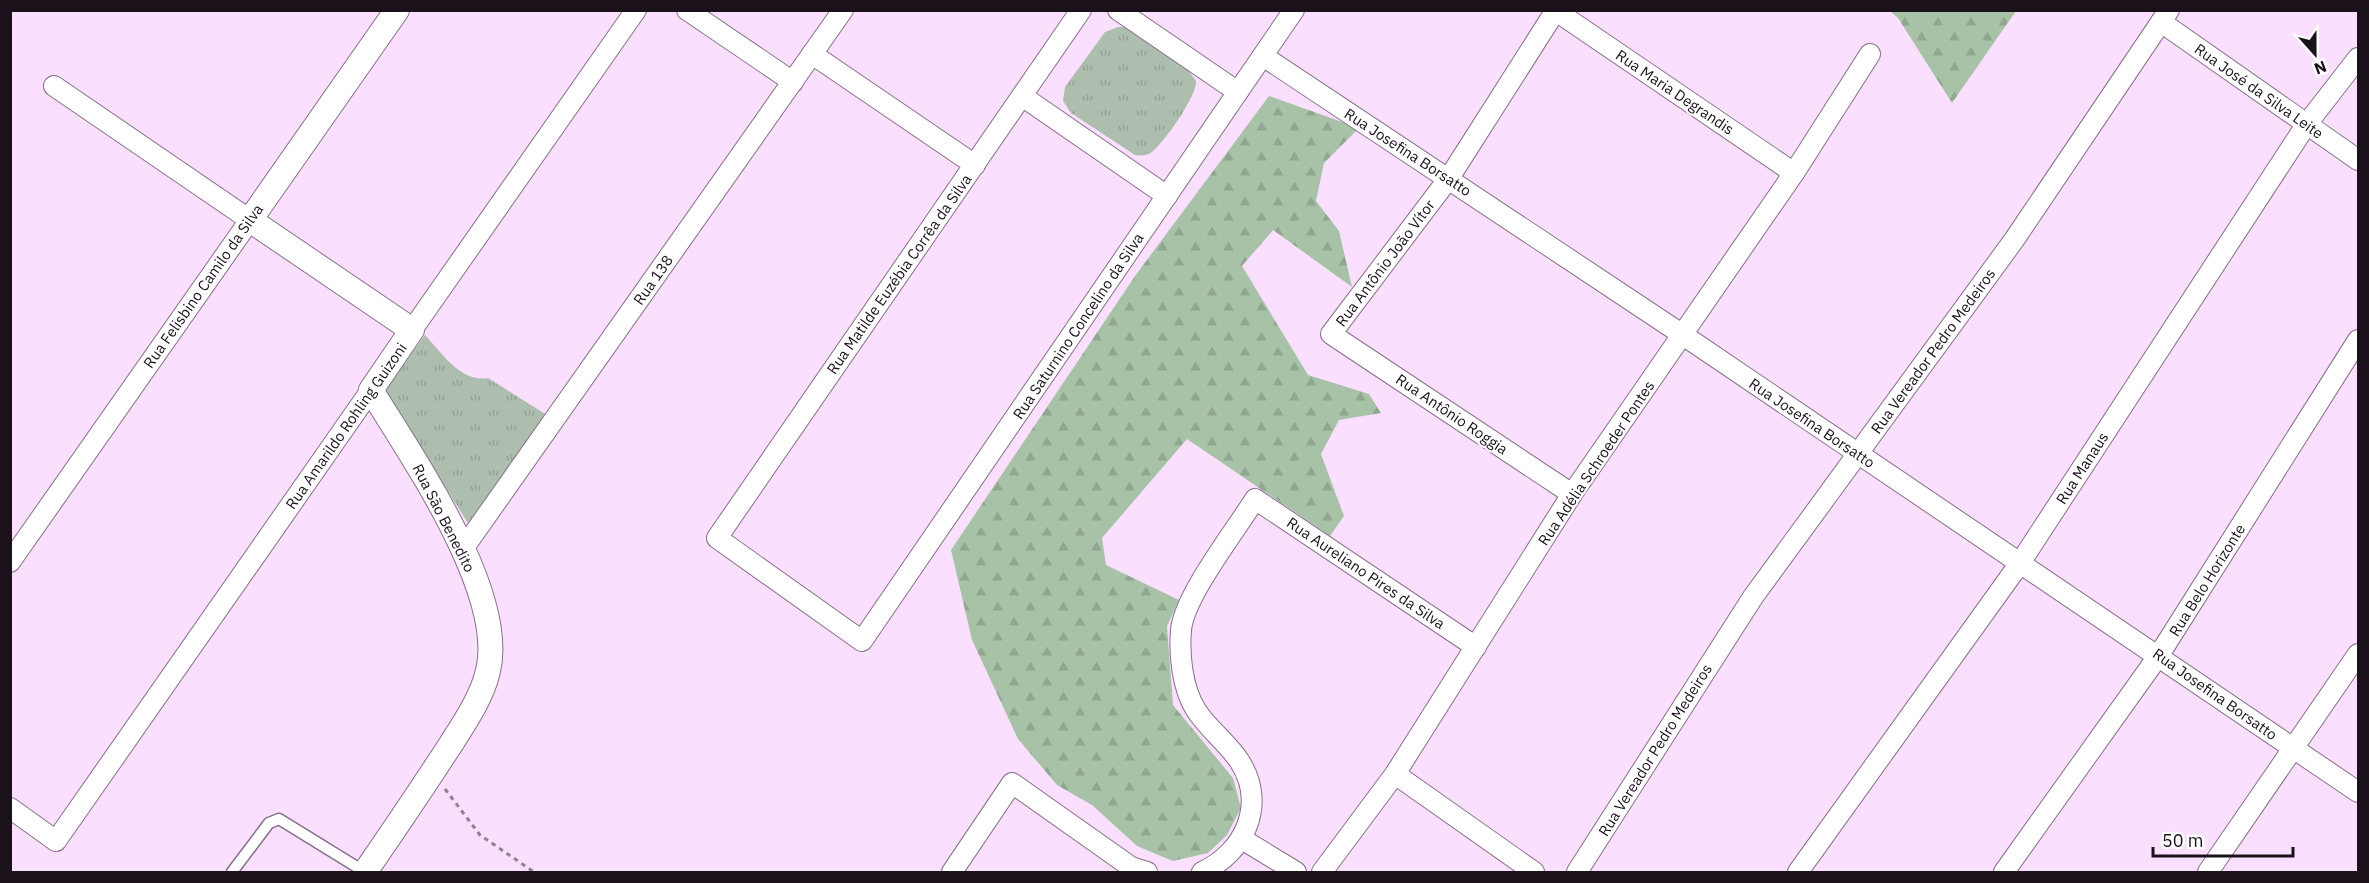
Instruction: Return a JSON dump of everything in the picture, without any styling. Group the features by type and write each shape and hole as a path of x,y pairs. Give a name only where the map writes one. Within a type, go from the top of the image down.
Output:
{"street":[{"name":"Rua Felisbino Camilo da Silva","path":"10,562 397,10"},
{"name":"Rua Amarildo Rohling Guizoni","path":"10,808 56,841 636,10"},
{"path":"687,10 793,82"},
{"name":"Rua 138","path":"463,549 843,10"},
{"name":"Rua Matilde Euzébia Corrêa da Silva","path":"862,641 717,538 1081,10"},
{"path":"1118,10 1238,92"},
{"name":"Rua Saturnino Concelino da Silva","path":"862,641 1294,10"},
{"name":"Rua Maria Degrandis","path":"1556,11 1794,173"},
{"name":"Rua Antônio João Vítor","path":"1331,334 1449,178 1556,11"},
{"name":"Rua José da Silva Leite","path":"2165,16 2307,125 2358,160"},
{"name":"Rua Vereador Pedro Medeiros","path":"1577,873 1753,597 2014,240 2165,16"},
{"path":"812,54 975,165"},
{"name":"Rua Adélia Schroeder Pontes","path":"1322,873 1395,774 1572,494 1794,173 1870,54"},
{"name":"Rua Josefina Borsatto","path":"1263,56 1449,178 2160,655 2358,792"},
{"name":"Rua Manaus","path":"1798,873 2020,563 2307,125 2358,58"},
{"path":"54,86 412,330"},
{"path":"1022,96 1167,196"},
{"name":"Rua Antônio Roggia","path":"1331,334 1572,494"},
{"name":"Rua Belo Horizonte","path":"2004,873 2160,655 2358,340"},
{"name":"Rua São Benedito","path":"365,872 467,719 488,672 491,647 484,602 463,549 421,471 371,390"},
{"name":"Rua Aureliano Pires da Silva","path":"1242,839 1250,810 1247,780 1238,760 1205,723 1191,700 1185,680 1181,632 1186,608 1256,499 1476,647"},
{"path":"2208,873 2358,654"},
{"path":"1395,774 1534,873"},
{"path":"952,873 1012,783 1135,871"},
{"path":"1202,873 1225,860 1242,839 1296,873"}],"lane":[{"path":"232,873 269,823 279,819 365,872"}],"path":[{"path":"433,773 480,835 534,873"}],"green space":[{"path":"1890,11 2016,11 1952,103 1898,18"},
{"path":"1125,27 1188,70 1196,81 1186,107 1158,146 1149,154 1135,155 1071,113 1063,101 1065,87 1105,32"},
{"path":"1269,96 1359,128 1324,163 1316,201 1339,231 1352,287 1273,230 1242,266 1308,375 1369,394 1381,413 1339,420 1321,454 1344,516 1330,536 1187,439 1102,538 1106,565 1179,600 1167,626 1173,705 1233,778 1241,808 1227,835 1208,853 1173,861 1137,846 1092,805 1057,785 1018,739 972,640 951,550 1135,276"},
{"path":"425,335 445,358 461,371 469,376 488,378 550,417 471,528 385,391"}]}
